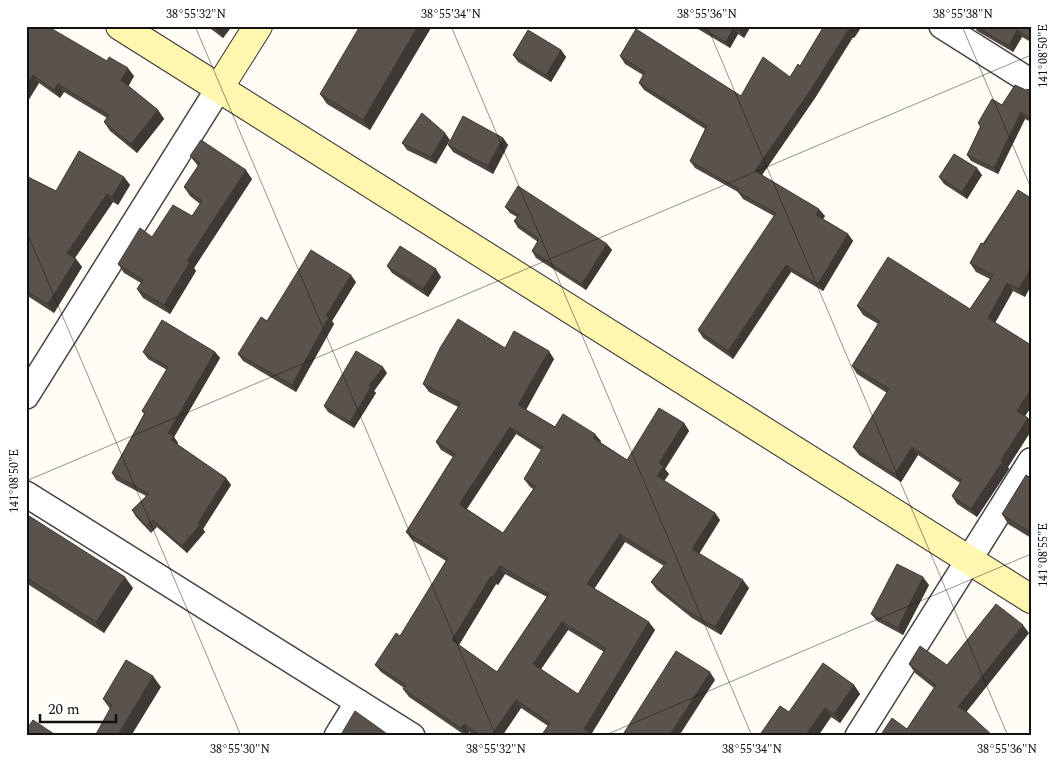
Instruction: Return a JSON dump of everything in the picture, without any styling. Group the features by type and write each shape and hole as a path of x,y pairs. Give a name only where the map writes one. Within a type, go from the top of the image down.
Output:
{"street":[{"path":"120,26 1031,599"},
{"path":"26,396 258,26"},
{"path":"950,28 1031,82"},
{"path":"858,736 1031,461"},
{"path":"26,494 412,736"},
{"path":"337,736 358,702"}],"building":[{"path":"26,26 47,26 107,61 109,57 128,68 121,80 158,110 131,144 104,122 109,115 58,84 54,90 33,75 26,86"},
{"path":"360,26 418,26 363,120 320,94"},
{"path":"699,26 743,26 740,31 734,28 725,42"},
{"path":"824,26 852,26 755,171 819,209 816,215 848,234 818,284 786,265 728,351 698,330 776,213 738,192 739,189 690,161 707,126 639,83 645,72 620,56 636,29 741,96 763,57 790,77 798,64 800,66"},
{"path":"975,26 1031,26 1031,39 1017,30 1009,46"},
{"path":"528,30 561,50 546,75 513,55"},
{"path":"1015,85 1026,90 1031,89 1031,119 1021,112 994,168 967,155 981,126 978,123 992,99 1002,105"},
{"path":"422,113 445,133 431,157 402,143"},
{"path":"463,116 503,138 488,166 448,145"},
{"path":"201,140 246,170 187,261 190,262 164,305 137,289 143,280 118,264 140,228 152,237 173,205 192,216 202,201 184,187 200,163 190,156"},
{"path":"79,151 124,177 112,197 107,194 67,253 76,259 48,304 26,291 26,176 56,191"},
{"path":"954,154 977,168 962,192 939,177"},
{"path":"518,186 607,244 582,284 532,251 539,239 514,221 519,215 505,207"},
{"path":"1018,190 1031,198 1031,267 1019,289 1007,283 988,318 1031,345 1031,389 1017,411 1028,418 1001,460 1003,461 971,509 952,496 962,480 912,447 895,474 853,447 889,389 852,366 880,321 857,306 888,257 970,309 993,275 970,263 981,243 984,244"},
{"path":"400,246 436,269 423,289 387,266"},
{"path":"311,250 351,275 326,316 329,317 292,385 238,354 261,317 267,321"},
{"path":"458,319 505,348 514,331 549,351 518,405 555,427 563,414 595,434 593,438 627,460 659,408 684,423 659,463 664,466 657,476 715,513 692,549 743,580 715,627 686,610 651,582 666,563 620,534 587,584 649,622 584,729 595,736 541,736 550,723 516,700 491,736 481,736 464,724 461,728 403,689 406,685 375,665 396,633 400,636 448,558 406,532 455,454 436,442 461,403 423,384 440,348","holes":["510,427 543,447 524,479 536,486 503,533 460,505","500,566 549,594 497,672 452,640 491,576 493,577","562,622 606,648 578,694 533,664"]},
{"path":"162,320 215,352 168,433 174,436 171,440 226,478 198,523 200,525 182,546 153,520 146,526 132,510 149,494 112,473 145,413 142,411 168,367 143,352"},
{"path":"356,351 383,367 369,386 371,387 350,422 324,406"},
{"path":"1026,475 1031,478 1031,533 1002,514"},
{"path":"26,514 125,577 96,622 26,577"},
{"path":"897,564 923,577 898,628 871,614"},
{"path":"996,604 1023,625 958,707 968,713 993,736 880,736 892,718 907,729 936,685 909,664 920,646 947,665"},
{"path":"676,651 710,672 669,736 622,736"},
{"path":"126,660 153,676 117,736 95,736 112,705 103,699"},
{"path":"823,663 854,685 834,714 825,708 805,736 759,736 780,706 789,712"},
{"path":"355,711 390,736 339,736"},
{"path":"33,720 57,736 26,736 26,730"}]}
